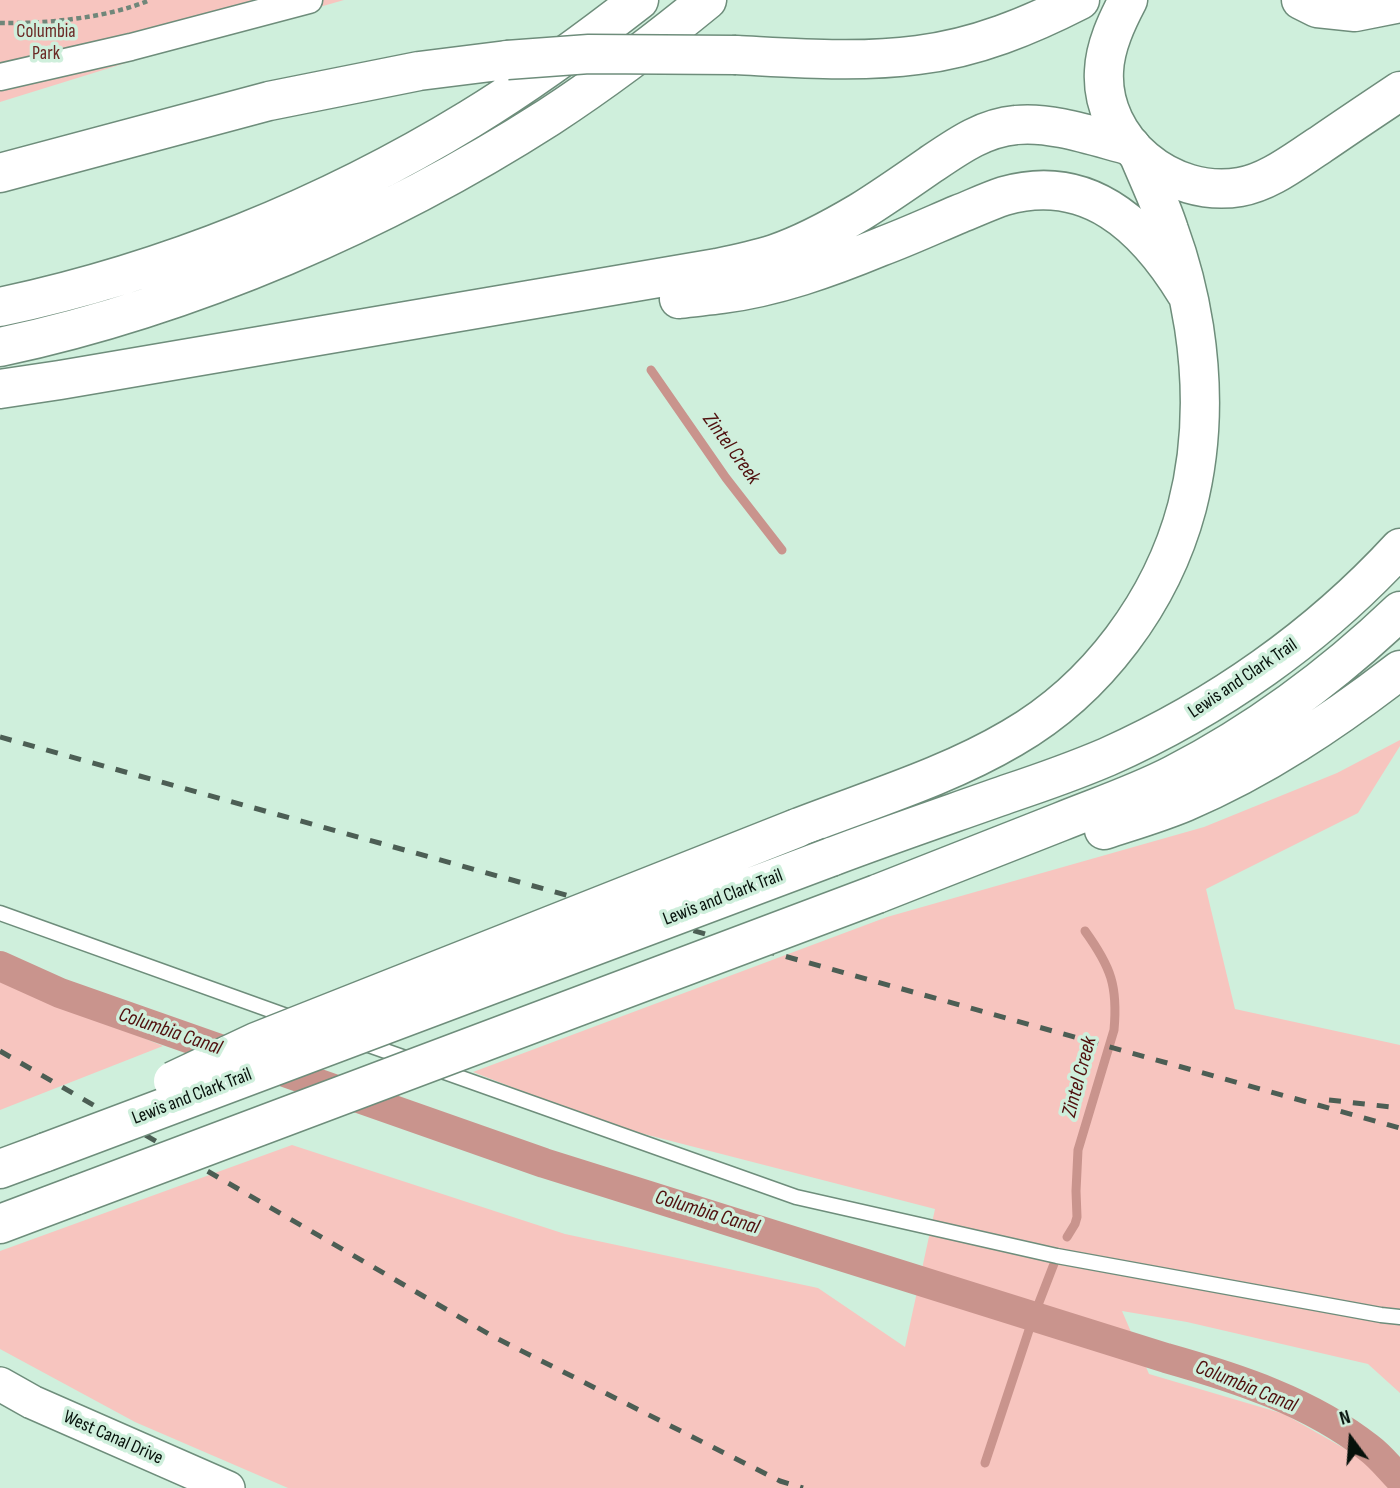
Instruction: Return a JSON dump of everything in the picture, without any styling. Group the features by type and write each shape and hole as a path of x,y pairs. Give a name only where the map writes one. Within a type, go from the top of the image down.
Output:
{"highway":[{"path":"0,307 152,266 298,209 380,171 506,97 639,0"},
{"path":"0,347 86,326 175,298 274,260 377,213 458,171 552,115 707,0"},
{"path":"0,173 269,101 419,71 507,60 589,54 861,59 920,55 997,37 1080,0"},
{"path":"1128,0 1109,45 1104,71 1110,112 1116,126 1135,151 1156,170 1195,186 1240,187 1269,177 1400,91"},
{"path":"1301,0 1317,8 1355,12 1400,3"},
{"path":"0,389 717,268 773,254 798,245 860,212 974,136 1019,124 1048,125 1135,151 1170,230 1194,326 1199,372 1194,475 1187,507 1168,561 1151,595 1121,640 1093,674 1070,697 1014,738 947,770 245,1047 166,1084 46,1152"},
{"path":"346,332 723,294 801,276 882,247 1003,197 1036,190 1076,194 1114,211 1139,231 1160,254 1186,293"},
{"name":"Lewis and Clark Trail","path":"0,1169 831,857 1105,758 1194,714 1269,665 1320,625 1400,548"},
{"path":"0,1224 877,894 1171,776 1262,723 1304,693 1344,662 1400,611"},
{"path":"877,894 1101,831 1184,803 1296,744 1400,670"}],"street":[{"path":"0,77 131,47 309,0"},
{"name":"West Canal Drive","path":"0,1384 32,1402 228,1488"}],"lane":[{"path":"0,913 796,1197 1057,1256 1400,1317"}],"path":[{"path":"0,23 71,19 112,12 150,0"}],"green space":[{"name":"Columbia Park","path":"0,0 344,0 0,102"},
{"path":"1400,740 1400,746 1358,813 1206,889 1235,1009 1400,1045 1400,1393 1368,1364 1187,1322 1122,1311 1149,1374 1284,1414 1377,1467 1392,1488 288,1488 135,1422 0,1349 0,1251 292,1145 565,1234 818,1288 905,1347 935,1209 609,1125 473,1072 887,917 1204,827 1337,773"},
{"path":"0,979 163,1046 0,1110"}],"waterway":[{"name":"Zintel Creek","path":"651,370 726,478 782,550"},
{"name":"Zintel Creek","path":"1067,1237 1077,1217 1078,1150 1114,1030 1115,1015 1111,978 1101,955 1085,931"},
{"name":"Columbia Canal","path":"0,966 60,993 544,1163 1246,1383 1323,1417 1373,1452 1400,1479"},
{"name":"Zintel Creek","path":"985,1463 1033,1318 1057,1256"}],"railway":[{"path":"0,737 1400,1128"},
{"path":"0,1051 494,1337 780,1481 803,1488"},
{"path":"1329,1100 1400,1108"}]}
